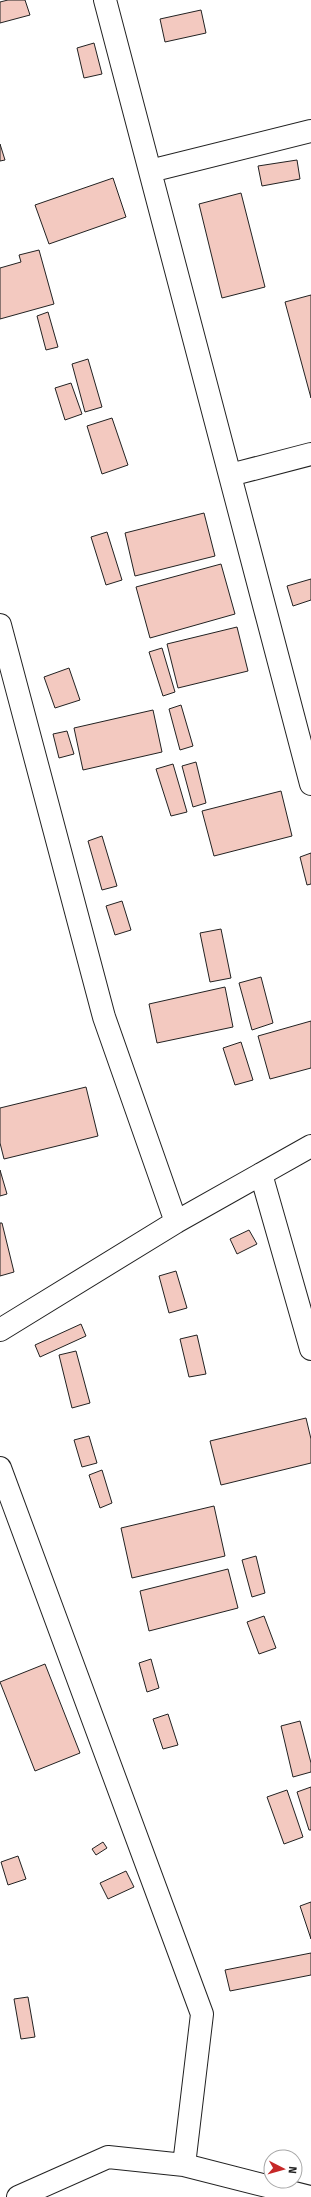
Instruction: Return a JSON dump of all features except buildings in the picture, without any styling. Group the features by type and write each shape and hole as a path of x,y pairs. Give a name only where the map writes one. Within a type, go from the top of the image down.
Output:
{"street":[{"path":"105,0 230,475 308,760 311,784"},
{"path":"150,171 311,131"},
{"path":"230,475 311,454"},
{"path":"0,625 104,1017 176,1222"},
{"path":"0,1330 176,1222 311,1146"},
{"path":"261,1174 311,1349"},
{"path":"0,1468 202,2014 184,2165"},
{"path":"18,2197 108,2157 184,2165 310,2197"}]}
